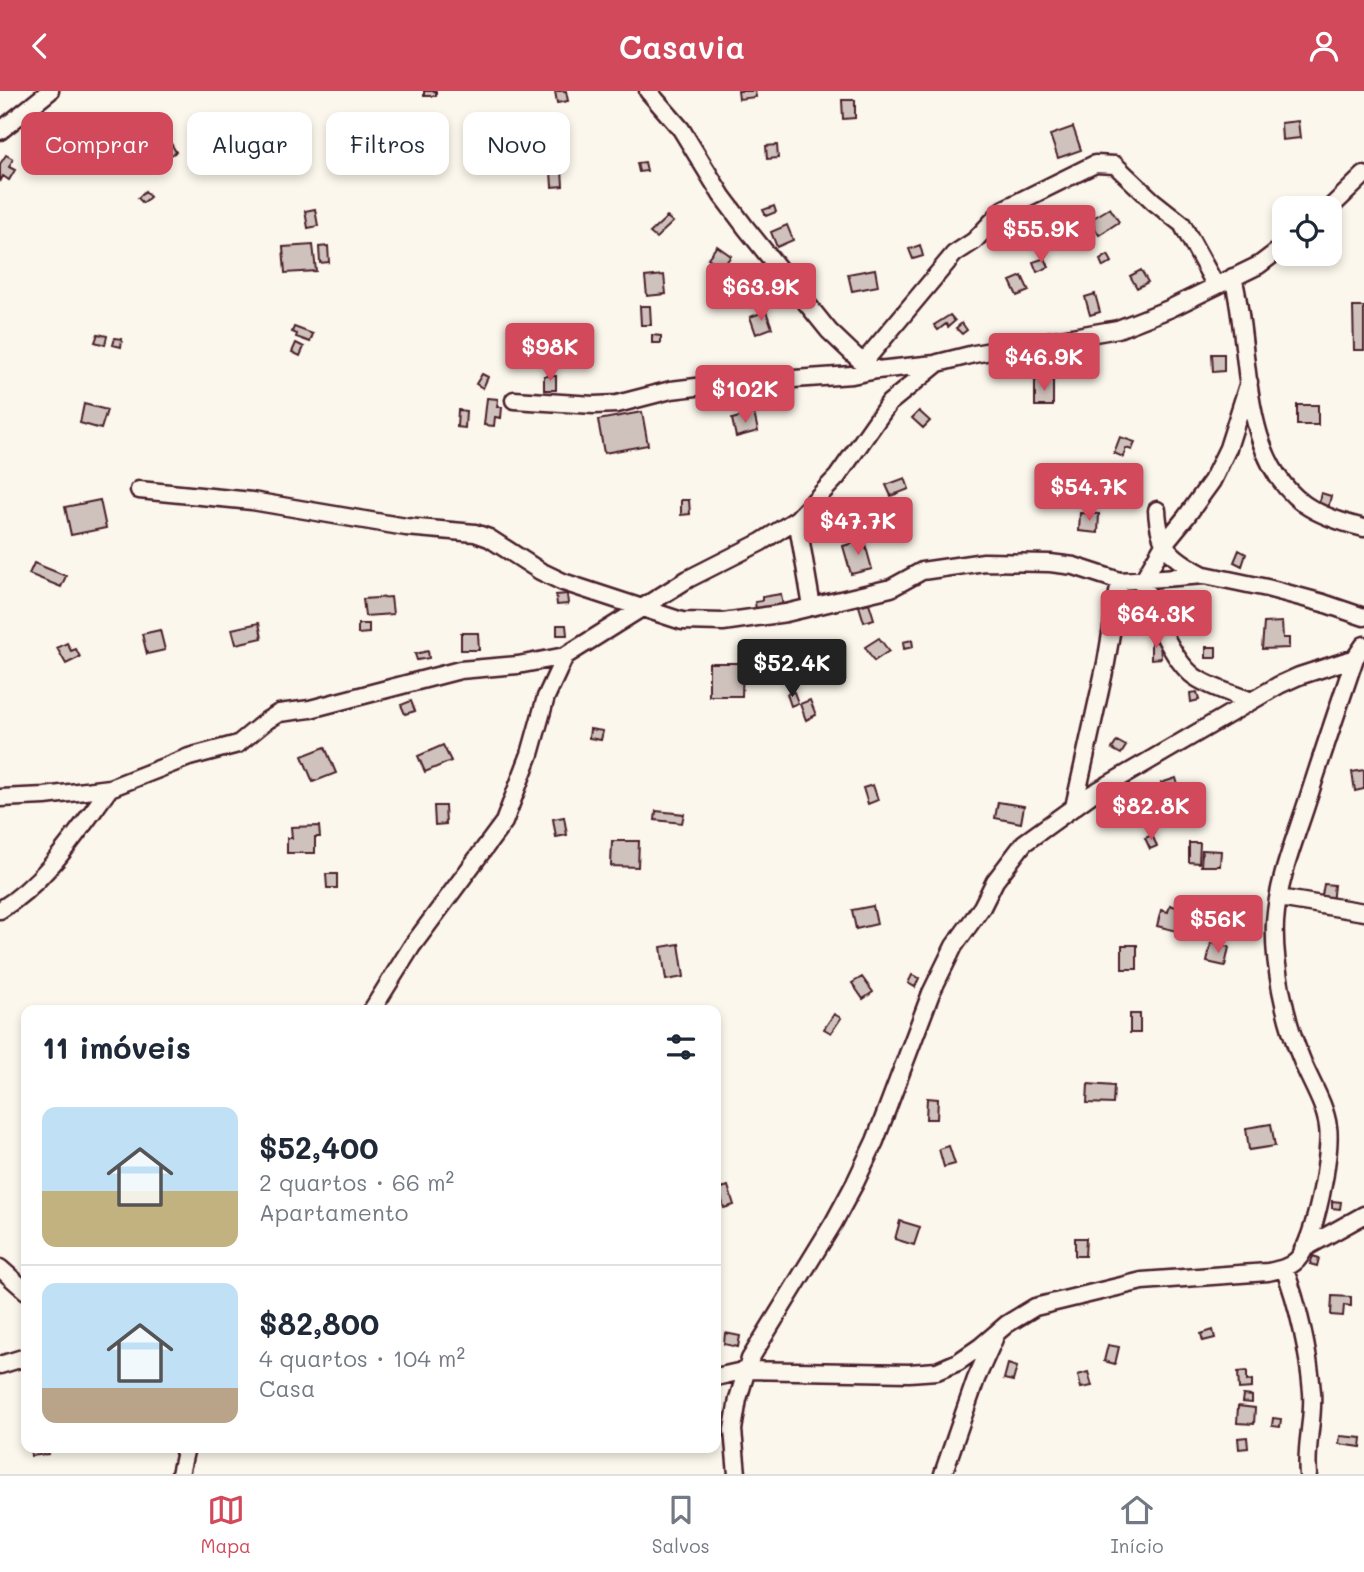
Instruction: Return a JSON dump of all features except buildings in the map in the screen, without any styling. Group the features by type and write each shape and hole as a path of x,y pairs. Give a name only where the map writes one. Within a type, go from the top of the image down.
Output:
{"street":[{"path":"0,131 50,91"},
{"path":"648,91 681,129 722,196 746,228 829,331 870,366"},
{"path":"870,366 954,254 974,241 1004,209 1095,164 1115,165 1182,224 1216,286"},
{"path":"1342,196 1364,175"},
{"path":"514,400 617,404 671,390 852,375 870,366 938,363 974,354 1118,330 1169,309 1259,265 1272,255"},
{"path":"1233,277 1240,305 1260,445 1269,464 1303,504 1364,528"},
{"path":"0,798 110,788 190,757 238,744 279,713 310,709 460,670 518,665 565,656 721,560 761,542 797,519 837,477 889,403 938,363"},
{"path":"1143,580 1164,544 1212,481 1228,448 1249,382"},
{"path":"139,490 252,501 406,527 475,533 489,538 540,571 563,582 682,621 723,622 813,607 891,587 922,571 984,562 1074,566 1120,581 1205,575"},
{"path":"1157,510 1158,529 1168,551 1182,563 1205,575 1324,603 1364,617"},
{"path":"797,519 813,607"},
{"path":"1143,580 1167,639 1187,670 1198,679 1251,701"},
{"path":"1074,807 1106,663 1120,581"},
{"path":"737,1474 733,1430 738,1399 750,1359 855,1183 875,1141 931,993 954,946 982,907 995,881 1024,843 1092,794 1251,701 1299,676 1360,651"},
{"path":"721,1376 747,1370 909,1373 937,1371 958,1362 995,1337 1007,1324 1035,1307 1142,1281 1283,1268 1297,1261 1319,1207 1327,1163 1328,1129 1325,1114 1299,1054 1281,985 1275,937 1279,898 1286,863 1360,651"},
{"path":"375,1005 412,946 504,822 530,754 546,697 565,656"},
{"path":"0,909 36,883 110,788"},
{"path":"1279,898 1364,912"},
{"path":"1303,1249 1364,1215"},
{"path":"0,1268 21,1287"},
{"path":"1283,1268 1295,1300 1312,1391 1306,1450 1308,1474"},
{"path":"943,1474 976,1378 995,1337"},
{"path":"0,1365 21,1359"},
{"path":"180,1474 185,1453"}]}
